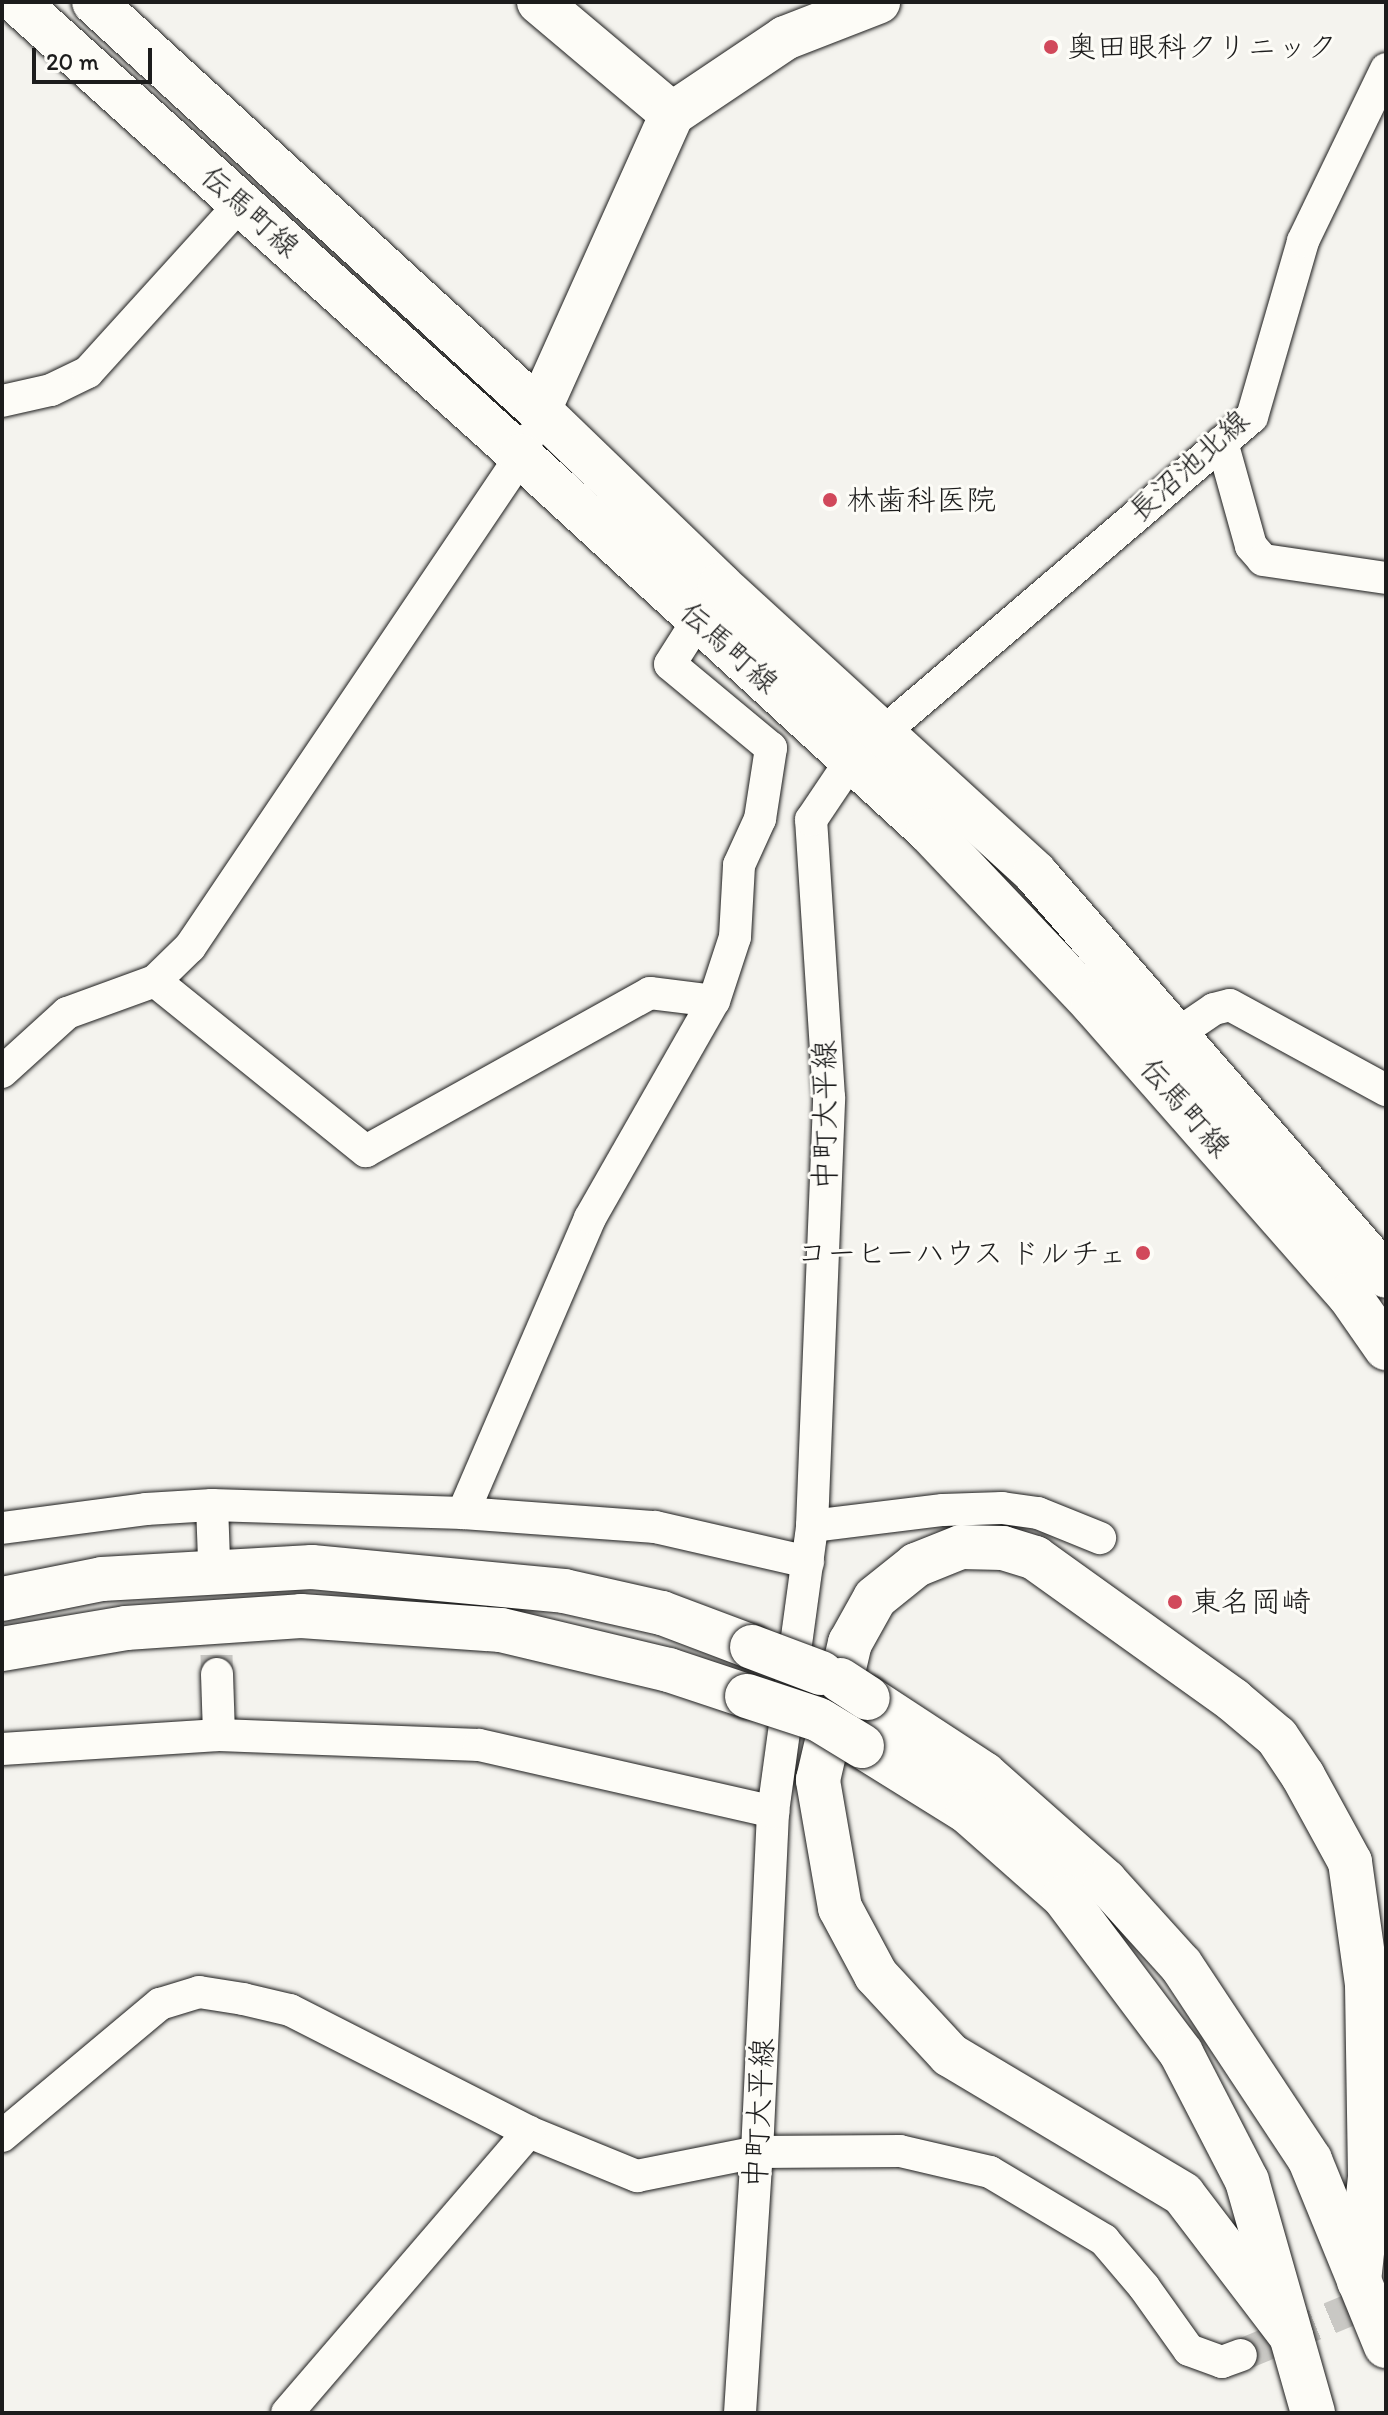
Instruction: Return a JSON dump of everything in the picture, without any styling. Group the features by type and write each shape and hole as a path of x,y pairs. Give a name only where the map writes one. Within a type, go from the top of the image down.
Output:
{"main road":[{"name":"伝馬町線","path":"17,2 521,456 698,620 868,745"},
{"name":"伝馬町線","path":"94,2 539,410 720,585 868,745 929,831 1159,1047 1386,1276"},
{"path":"539,2 672,114"},
{"path":"539,410 672,114 785,38 878,2"},
{"name":"伝馬町線","path":"1159,1047 1386,1348"},
{"path":"1291,2336 1183,2194 950,2055 876,1975 840,1908 818,1780 850,1643 875,1598 916,1565 961,1547 1003,1548 1035,1558 1233,1700 1277,1737 1303,1776 1350,1862 1367,1985 1370,2177 1359,2281"},
{"path":"2,1599 102,1579 312,1567 564,1591 662,1613 840,1680 984,1774 1105,1881 1181,1965 1310,2160 1386,2346"},
{"path":"2,1649 126,1628 301,1616 501,1630 669,1670 817,1719 968,1812 1064,1897 1181,2053 1247,2181 1313,2413"}],"street":[{"name":"長沼池北線","path":"868,745 1252,417 1303,241 1386,69"},
{"path":"2,401 51,390 88,372 241,203"},
{"path":"2,1072 67,1013 155,981 190,947 521,456 539,410"},
{"path":"1222,442 1251,546 1263,560 1386,578"},
{"path":"463,1513 590,1218 714,1001 735,937 739,865 760,819 771,748 670,664 698,620"},
{"name":"中町大平線","path":"740,2413 757,2152 773,1812 812,1526 829,1097 811,820 868,745"},
{"path":"155,981 366,1151 650,993 714,1001"},
{"path":"1159,1047 1214,1009 1230,1005 1386,1090"},
{"path":"212,1505 214,1559"},
{"path":"2,1528 146,1509 212,1505 463,1513 655,1527 808,1562"},
{"path":"812,1526 943,1510 1002,1508 1038,1513 1100,1538"},
{"path":"217,1674 219,1735"},
{"path":"2,1749 219,1735 479,1745 773,1812"},
{"path":"2,2136 160,2004 199,1992 290,2010 529,2132 637,2176 757,2152 900,2151 990,2172 1104,2240 1144,2287 1189,2350 1222,2362 1241,2355"},
{"path":"287,2413 529,2132"}],"tunnel":[{"path":"214,1559 217,1674"},
{"path":"1241,2355 1386,2295"}],"place":[{"name":"奥田眼科クリニック","path":"1051,47"},
{"name":"林歯科医院","path":"830,500"},
{"name":"コーヒーハウス ドルチェ","path":"1143,1253"},
{"name":"東名岡崎","path":"1175,1602"}]}
